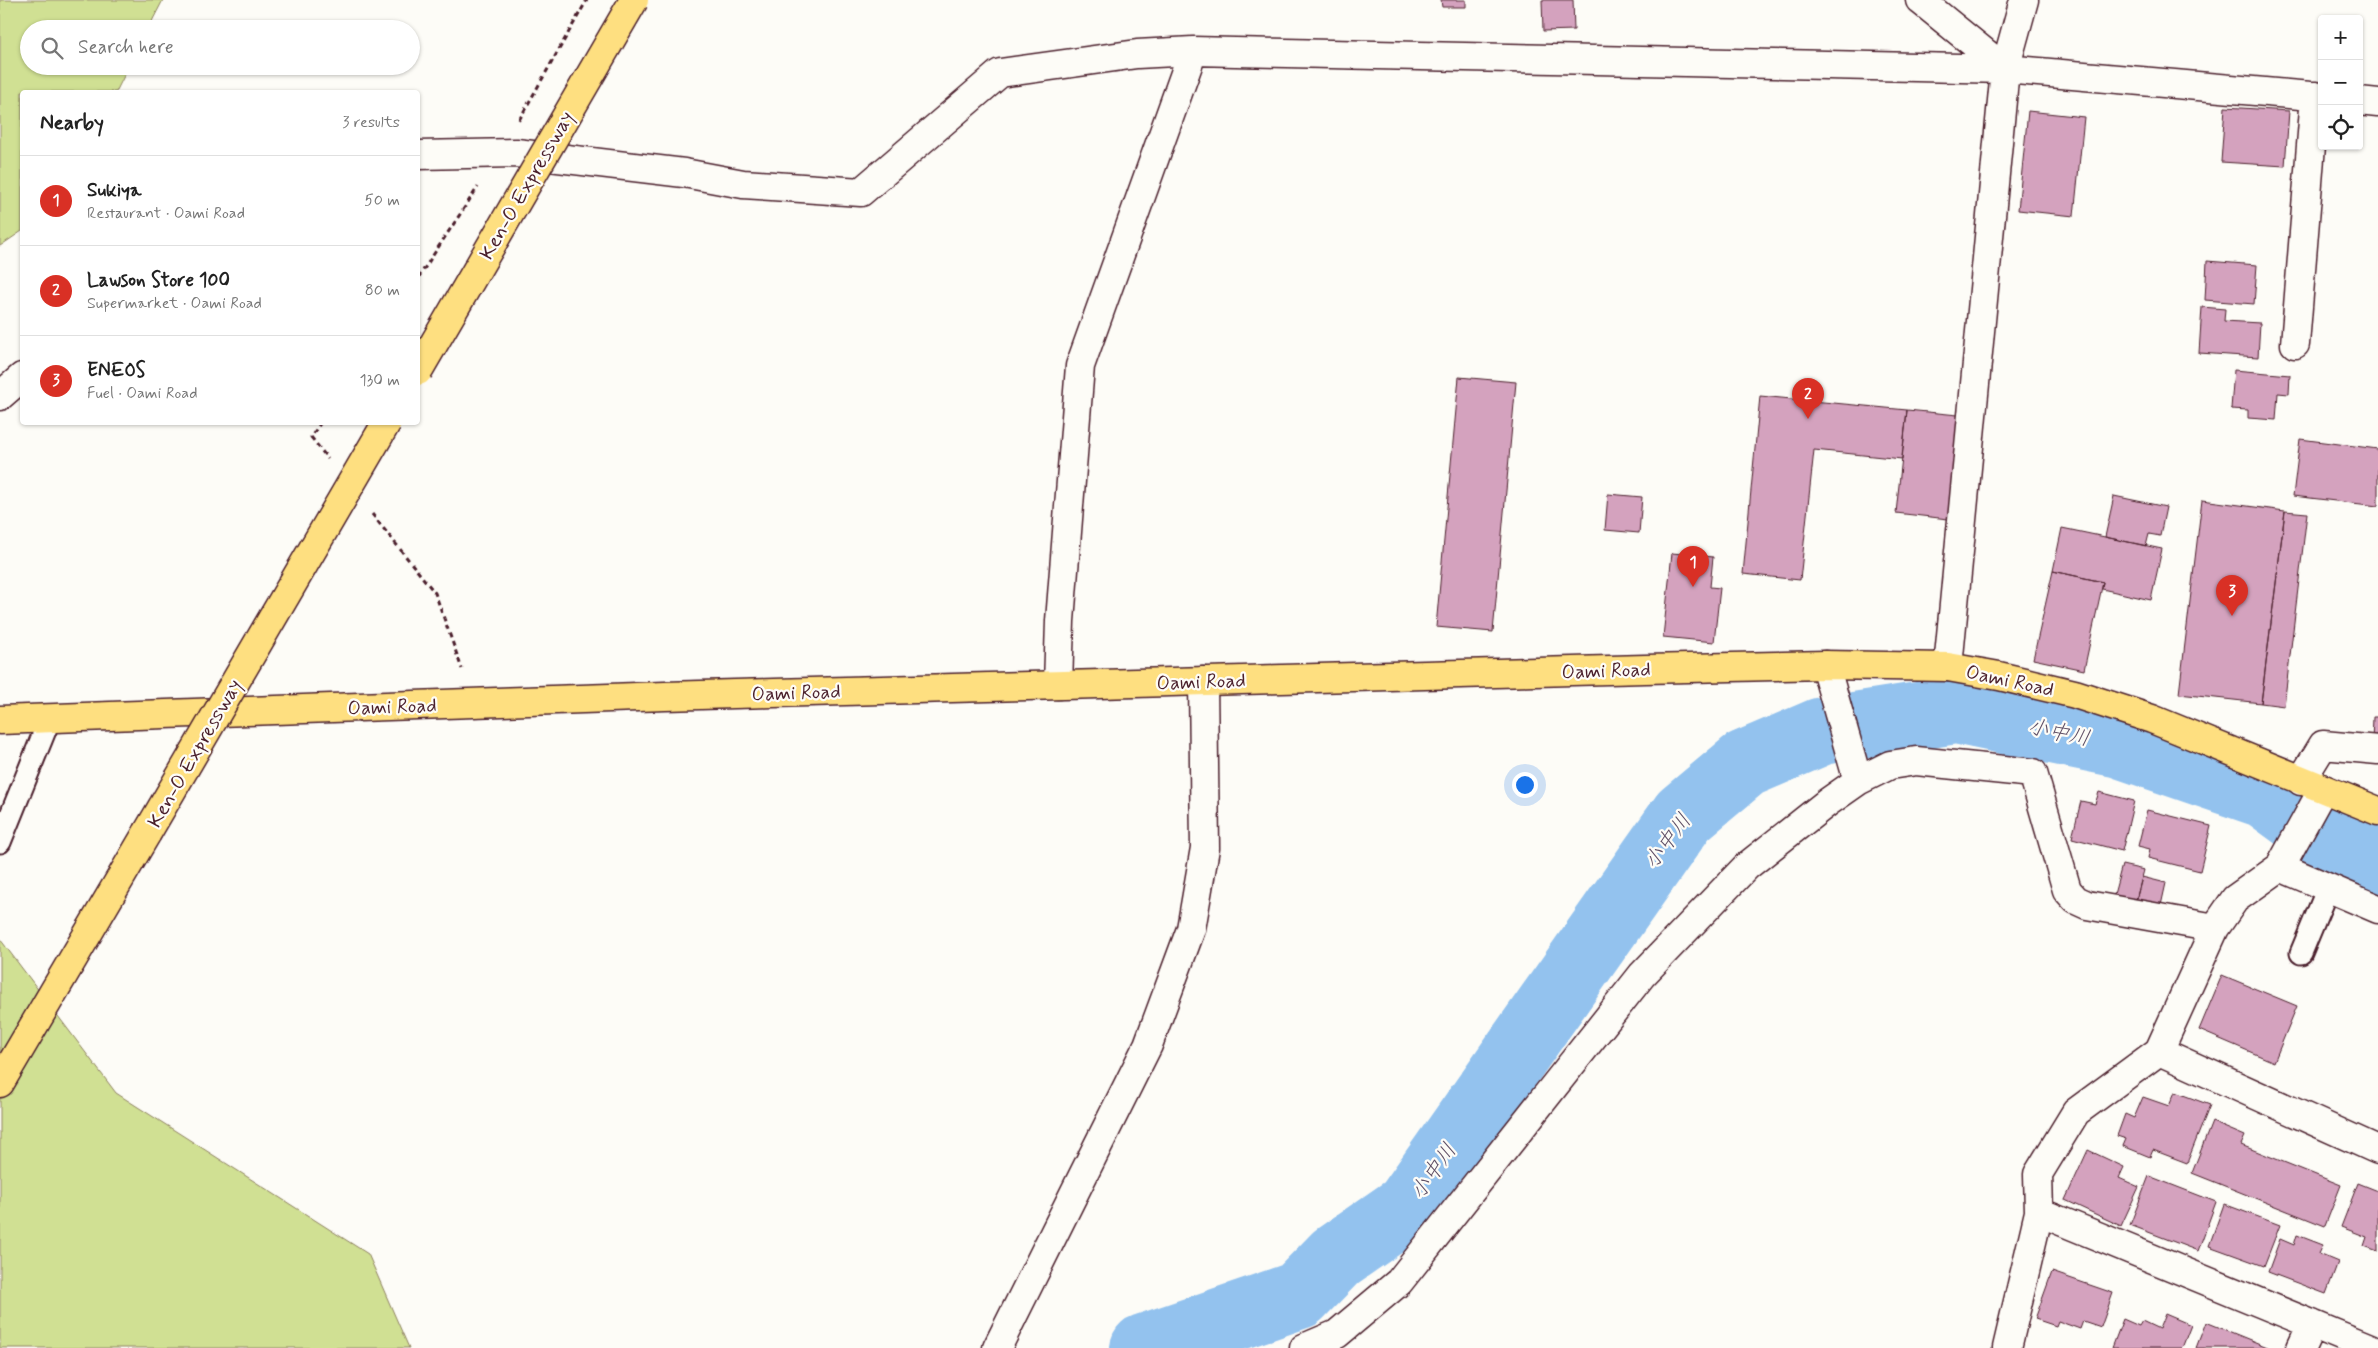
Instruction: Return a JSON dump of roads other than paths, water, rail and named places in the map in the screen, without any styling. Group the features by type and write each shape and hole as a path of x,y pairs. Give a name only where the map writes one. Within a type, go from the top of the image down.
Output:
{"main road":[{"name":"Ken-O Expressway","path":"420,368 634,0"},
{"name":"Ken-O Expressway","path":"0,1083 385,425"},
{"name":"Oami Road","path":"0,720 474,703 1203,681 1825,665 1948,667 1999,676 2075,694 2143,716 2378,811"}],"street":[{"path":"1920,0 2005,69"},
{"path":"1948,667 2005,69 2024,0"},
{"path":"1058,685 1060,620 1080,366 1193,51"},
{"path":"420,155 516,153 684,173 743,184 861,192 1000,73 1137,54 1193,51 2005,69 2318,97 2295,344"},
{"path":"2363,101 2378,103"},
{"path":"0,396 20,379"},
{"path":"1825,665 1858,782"},
{"path":"997,1348 1148,1045 1191,929 1205,848 1203,681"},
{"path":"2007,1348 2039,1212 2038,1174 2076,1112 2159,1051 2215,928 2235,899 2280,867 2312,785 2323,745 2378,750"},
{"path":"1304,1348 1337,1334 1399,1282 1642,975 1747,866 1858,782 1890,765 1916,761 2033,773 2067,890 2076,900 2087,905 2215,928"},
{"path":"2280,867 2378,909"},
{"path":"2159,1051 2378,1150"},
{"path":"2039,1212 2370,1348"},
{"path":"2301,1348 2312,1324"}],"lane":[{"path":"0,842 50,718"},
{"path":"2301,953 2328,888"}],"waterway":[{"name":"小中川","path":"1144,1348 1299,1295 1336,1257 1408,1207 1684,815 1745,764 1822,731 1956,710 2120,744 2265,794 2332,843 2378,862"}],"place":[{"name":"Lawson Store 100","path":"1808,419"},
{"name":"Sukiya","path":"1693,587"},
{"name":"ENEOS","path":"2232,616"}]}
